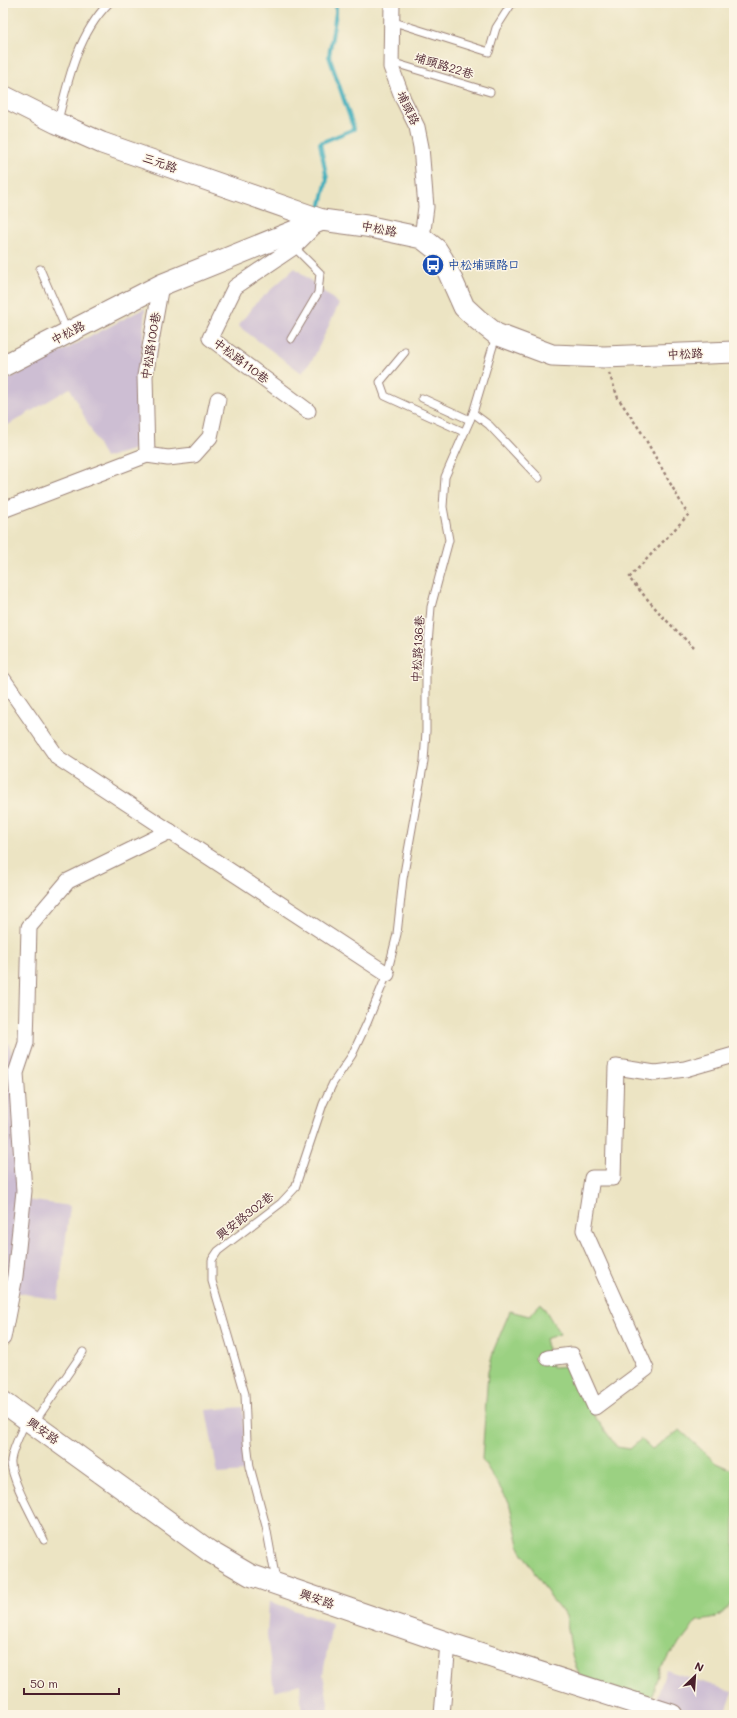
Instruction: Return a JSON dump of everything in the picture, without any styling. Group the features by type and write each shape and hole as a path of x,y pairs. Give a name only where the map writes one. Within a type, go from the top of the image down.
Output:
{"street":[{"name":"埔頭路","path":"392,3 391,67 403,99 418,127 420,140 426,207 422,238"},
{"name":"三元路","path":"3,96 57,123 102,143 322,220"},
{"name":"中松路","path":"3,366 161,285 322,220 366,226 422,238 436,249 443,260 464,307 477,319 496,334 552,355 604,357 732,351"},
{"name":"中松路110巷","path":"308,411 210,338 235,287 294,247 322,220"},
{"name":"中松路100巷","path":"146,455 145,376 161,285"},
{"path":"3,510 146,455 168,458 194,455 210,437 218,399"},
{"path":"4,685 58,758 387,974"},
{"path":"3,1338 15,1276 24,1191 16,1073 26,1043 29,927 68,881 170,831"},
{"path":"548,1358 572,1355 595,1407 646,1369 584,1230 592,1178 614,1178 616,1067 655,1073 685,1069 734,1055"},
{"name":"興安路","path":"3,1402 209,1551 250,1575 448,1643 672,1715"},
{"path":"442,1715 448,1643"}],"lane":[{"path":"57,123 71,68 97,15 109,3"},
{"path":"391,21 489,52 496,28 512,3"},
{"name":"埔頭路22巷","path":"391,62 490,92"},
{"path":"291,339 318,293 320,273 294,247"},
{"path":"40,269 68,333"},
{"name":"中松路136巷","path":"387,974 398,934 403,880 424,761 426,731 426,669 431,607 449,540 443,507 445,477 471,416 496,334"},
{"path":"404,352 380,382 384,396 464,432"},
{"path":"422,398 471,416 489,425 539,478"},
{"name":"興安路302巷","path":"276,1585 266,1526 250,1467 247,1442 245,1394 212,1281 212,1260 218,1251 281,1203 295,1188 323,1104 333,1083 352,1056 387,974"},
{"path":"44,1540 13,1475 10,1462 30,1422 83,1352"}],"path":[{"path":"604,357 618,398 642,433 688,515 629,578 663,617 694,648"}],"shaded area":[{"path":"295,268 339,304 314,357 302,373 238,326 255,304"},
{"path":"145,308 139,386 142,447 105,458 70,388 3,428 3,382"},
{"path":"3,1038 10,1046 14,1060 26,1200 70,1206 58,1300 9,1291 3,1319"},
{"path":"243,1407 245,1472 218,1474 206,1410"},
{"path":"269,1601 332,1624 323,1674 330,1715 302,1715 300,1684 274,1691 267,1635"},
{"path":"666,1670 733,1692 725,1715 689,1715 655,1704"}],"green space":[{"path":"541,1303 560,1334 545,1339 552,1367 569,1366 593,1414 617,1447 630,1449 641,1439 652,1449 680,1430 716,1463 734,1471 734,1600 719,1616 697,1621 660,1668 650,1702 579,1675 572,1655 566,1616 551,1598 520,1549 509,1502 482,1459 488,1372 494,1349 510,1311 529,1316"}],"waterway":[{"path":"319,213 327,179 320,143 354,129 329,56 336,13 336,3"}],"place":[{"name":"中松埔頭路口","path":"433,265"}]}
